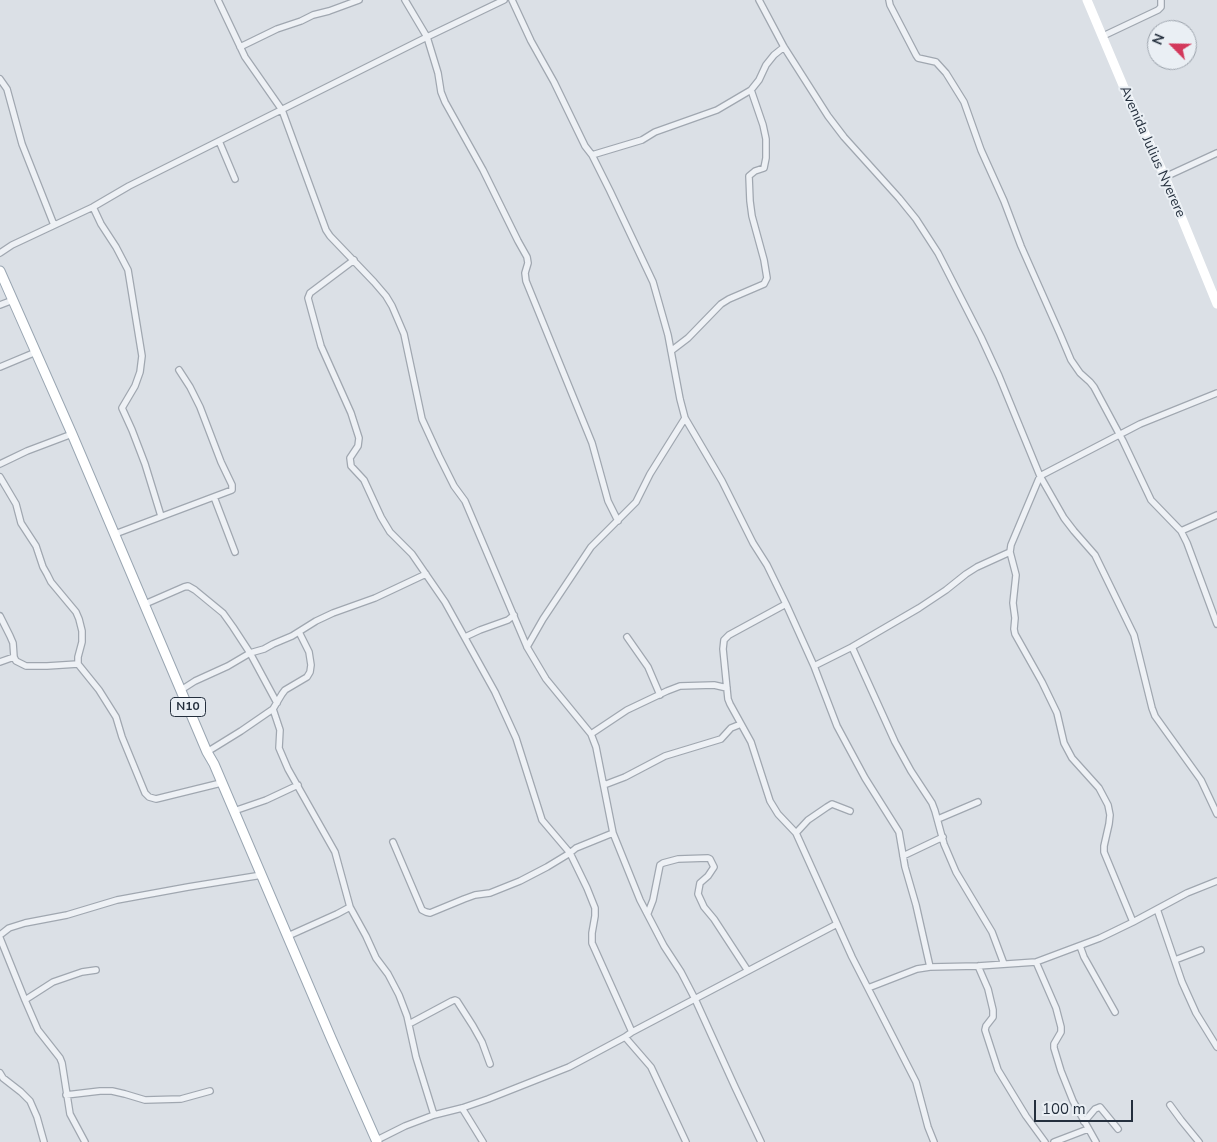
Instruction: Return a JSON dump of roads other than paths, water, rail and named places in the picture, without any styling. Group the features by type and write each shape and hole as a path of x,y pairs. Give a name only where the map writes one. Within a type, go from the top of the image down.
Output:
{"main road":[{"name":"Avenida Julius Nyerere","path":"1087,0 1125,90 1165,177 1217,304"},
{"name":"N10","path":"0,271 377,1141"}],"street":[{"path":"218,0 240,47 282,110 326,230 386,296 392,306 404,334 422,419 438,456 454,486 465,501 527,647 546,679 590,734 596,747 613,832 640,900 695,999 761,1142"},
{"path":"240,47 277,30 301,22 313,15 359,0"},
{"path":"405,0 426,37 438,72 441,92 445,102 483,170 527,257 526,281 592,443 608,502 618,521"},
{"path":"0,253 12,245 93,207 129,186 426,37 504,0"},
{"path":"512,0 531,41 570,112 585,146 592,155 653,282 668,335 685,418 722,481 753,543 767,565 814,666 837,726 865,778 899,832 905,867 930,967"},
{"path":"759,0 784,47 844,137 899,198 916,219 938,253 999,376 1040,476 1064,518 1095,554 1134,635 1155,716 1201,780 1217,814"},
{"path":"889,0 916,56 936,62 946,73 964,102 990,173 1004,201 1021,246 1071,360 1080,373 1094,386 1120,434 1151,500 1181,531 1188,543 1217,624"},
{"path":"1103,36 1158,10 1161,7 1161,0"},
{"path":"592,155 642,140 656,132 717,110 751,90 774,55 784,47"},
{"path":"0,79 7,89 22,144 54,225"},
{"path":"671,351 688,338 721,304 764,284 767,278 750,201 750,176 755,170 764,168 766,140 751,90"},
{"path":"219,141 235,179"},
{"path":"1165,177 1217,152"},
{"path":"93,207 128,270 142,356 140,372 130,396 122,408 145,464 161,516"},
{"path":"354,260 310,293 308,298 321,346 351,413 359,438 358,446 350,458 351,466 364,480 390,532 412,554 445,602 495,692 516,738 542,820 570,854 587,888 595,908 592,943 632,1032"},
{"path":"0,305 13,300"},
{"path":"0,366 36,352"},
{"path":"115,534 232,490 232,485 200,407 179,370"},
{"path":"1133,922 1104,852 1110,814 1108,805 1098,788 1072,758 1064,743 1057,713 1015,634 1013,603 1016,575 1010,552 1014,537 1040,476 1120,434 1217,393"},
{"path":"527,647 542,619 591,547 636,502 650,474 685,418"},
{"path":"0,464 27,451 72,434"},
{"path":"0,477 16,504 22,523 36,546 43,567 51,582 80,619 82,642 78,664 99,690 116,717 122,737 145,793 149,797 156,799 221,783"},
{"path":"214,497 235,552"},
{"path":"1181,531 1217,515"},
{"path":"814,666 852,647 919,608 977,567 1010,552"},
{"path":"181,690 250,654 299,632 316,621 374,598 426,574"},
{"path":"145,604 184,587 191,587 223,613 250,654 275,706 280,730 279,748 288,769 335,852 350,907 376,958 388,974 399,995 434,1115"},
{"path":"786,604 729,635 724,640 723,649 730,704 751,742 772,805 796,833 837,924 916,1082 934,1142"},
{"path":"465,637 508,620 514,615"},
{"path":"0,616 10,636 16,661 26,666 41,667 78,664"},
{"path":"208,752 275,706 285,690 307,677 311,665 309,652 299,632"},
{"path":"627,637 648,667 660,695"},
{"path":"852,647 895,742 932,803 956,872 992,932 1004,964"},
{"path":"0,662 14,657"},
{"path":"590,734 628,710 680,686 714,685 727,688"},
{"path":"604,785 625,777 665,756 721,739 732,728 741,724"},
{"path":"234,811 266,800 298,785"},
{"path":"938,819 978,802"},
{"path":"796,833 808,820 832,804 850,810"},
{"path":"393,842 419,905 422,910 430,913 475,895 490,893 520,881 570,854 576,848 613,832"},
{"path":"903,856 943,837"},
{"path":"648,914 660,865 678,859 705,857 710,859 714,867 700,883 698,894 704,907 714,918 748,971"},
{"path":"85,1142 70,1114 60,1058 38,1030 0,937 9,928 117,900 262,875"},
{"path":"868,988 917,969 1036,962 1080,946 1133,922 1187,893 1217,881"},
{"path":"288,936 350,907"},
{"path":"1157,909 1182,982 1196,1013 1217,1047"},
{"path":"377,1141 404,1126 434,1115 462,1108 569,1067 837,924"},
{"path":"1080,946 1084,958 1115,1012"},
{"path":"1175,960 1202,950"},
{"path":"1036,962 1056,1008 1061,1027 1054,1044 1061,1071 1067,1088 1096,1142"},
{"path":"978,966 988,989 993,1010 993,1016 985,1030 998,1070 1026,1116 1045,1142"},
{"path":"25,1000 52,982 82,972 96,970"},
{"path":"409,1024 455,1000 473,1026 490,1064"},
{"path":"625,1037 651,1068 686,1142"},
{"path":"1,1077 30,1101 44,1142"},
{"path":"66,1095 100,1091 125,1094 145,1100 181,1099 210,1091"},
{"path":"1170,1105 1199,1142"},
{"path":"1084,1122 1095,1109 1100,1107 1118,1129"},
{"path":"462,1108 483,1142"},
{"path":"1054,1142 1088,1130"}]}
